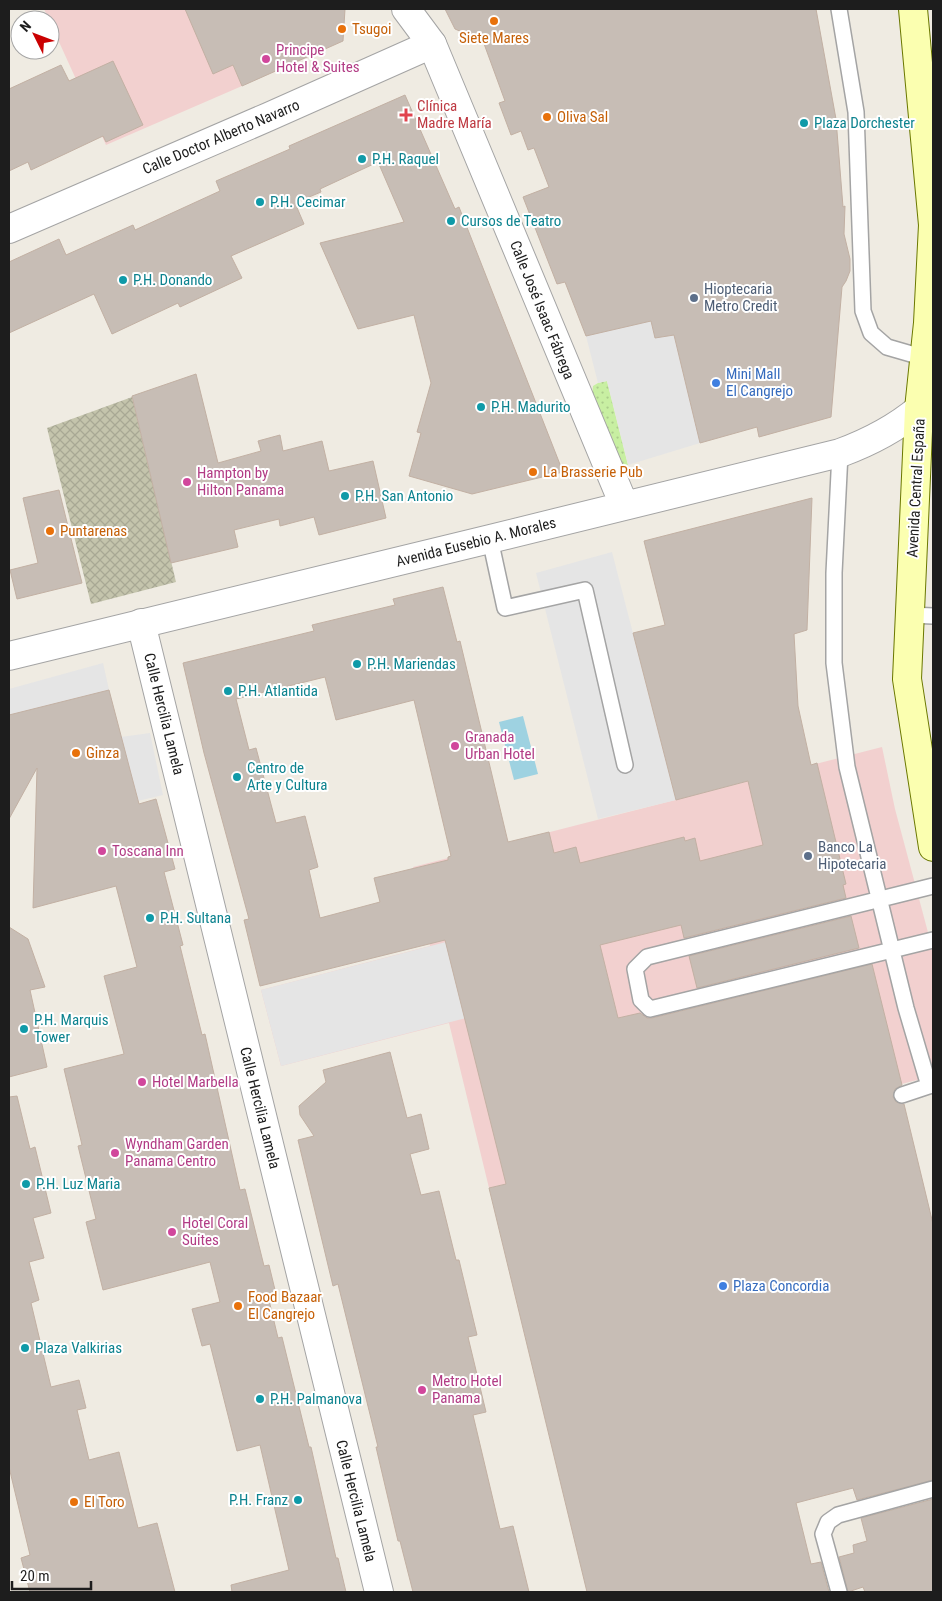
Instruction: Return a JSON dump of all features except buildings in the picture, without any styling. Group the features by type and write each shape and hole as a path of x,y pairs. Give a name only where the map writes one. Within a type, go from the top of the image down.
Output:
{"main road":[{"name":"Avenida Central España","path":"913,9 933,225 931,322 925,358 926,408 922,615 907,679 933,847"}],"street":[{"name":"Calle José Isaac Fábrega","path":"406,9 432,44 624,505"},
{"name":"Calle Doctor Alberto Navarro","path":"9,229 196,149 432,44"},
{"name":"Avenida Eusebio A. Morales","path":"9,656 840,453 864,445 926,408"},
{"name":"Calle Hercilia Lamela","path":"142,623 379,1592"}],"lane":[{"path":"839,9 856,112 863,311 871,333 887,347 925,358"},
{"path":"840,453 834,574 834,663 847,767 906,1008 931,1086 902,1095"},
{"path":"490,540 505,608 584,590 625,765"},
{"path":"933,886 647,957 636,969 641,1000 650,1009 933,940"},
{"path":"839,1592 823,1534 828,1522 838,1515 933,1489"}],"shaded area":[{"path":"208,9 242,86 106,145 60,44 60,10 44,10"},
{"path":"651,321 655,338 674,335 700,443 628,465 607,381 598,383 586,336"},
{"path":"132,397 176,582 91,604 47,428"},
{"path":"612,552 676,800 598,819 536,573"},
{"path":"103,663 109,690 9,715 9,689"},
{"path":"150,733 163,795 138,801 121,737"},
{"path":"882,747 895,809 933,951 933,1076 489,1188 449,1023 281,1066 261,990 430,946 413,867"},
{"path":"446,942 466,1018 281,1066 261,990"}],"green space":[{"path":"607,381 628,465 623,471 592,396 593,386"}],"water":[{"path":"523,716 538,774 514,780 499,722"}],"place":[{"name":"Siete Mares","path":"494,21"},
{"name":"Tsugoi","path":"342,29"},
{"name":"Principe Hotel & Suites","path":"266,59"},
{"name":"Clínica Madre María","path":"406,115"},
{"name":"Oliva Sal","path":"547,117"},
{"name":"Plaza Dorchester","path":"804,123"},
{"name":"P.H. Raquel","path":"362,159"},
{"name":"P.H. Cecimar","path":"260,202"},
{"name":"Cursos de Teatro","path":"451,221"},
{"name":"P.H. Donando","path":"123,280"},
{"name":"Hioptecaria Metro Credit","path":"694,298"},
{"name":"Mini Mall El Cangrejo","path":"716,383"},
{"name":"P.H. Madurito","path":"481,407"},
{"name":"La Brasserie Pub","path":"533,472"},
{"name":"Hampton by Hilton Panama","path":"187,482"},
{"name":"P.H. San Antonio","path":"345,496"},
{"name":"Puntarenas","path":"50,531"},
{"name":"P.H. Mariendas","path":"357,664"},
{"name":"P.H. Atlantida","path":"228,691"},
{"name":"Granada Urban Hotel","path":"455,746"},
{"name":"Ginza","path":"76,753"},
{"name":"Centro de Arte y Cultura","path":"237,777"},
{"name":"Toscana Inn","path":"102,851"},
{"name":"Banco La Hipotecaria","path":"808,856"},
{"name":"P.H. Sultana","path":"150,918"},
{"name":"P.H. Marquis Tower","path":"24,1029"},
{"name":"Hotel Marbella","path":"142,1082"},
{"name":"Wyndham Garden Panama Centro","path":"115,1153"},
{"name":"P.H. Luz Maria","path":"26,1184"},
{"name":"Hotel Coral Suites","path":"172,1232"},
{"name":"Plaza Concordia","path":"723,1286"},
{"name":"Food Bazaar El Cangrejo","path":"238,1306"},
{"name":"Plaza Valkirias","path":"25,1348"},
{"name":"Metro Hotel Panama","path":"422,1390"},
{"name":"P.H. Palmanova","path":"260,1399"},
{"name":"P.H. Franz","path":"298,1500"},
{"name":"El Toro","path":"74,1502"}]}
